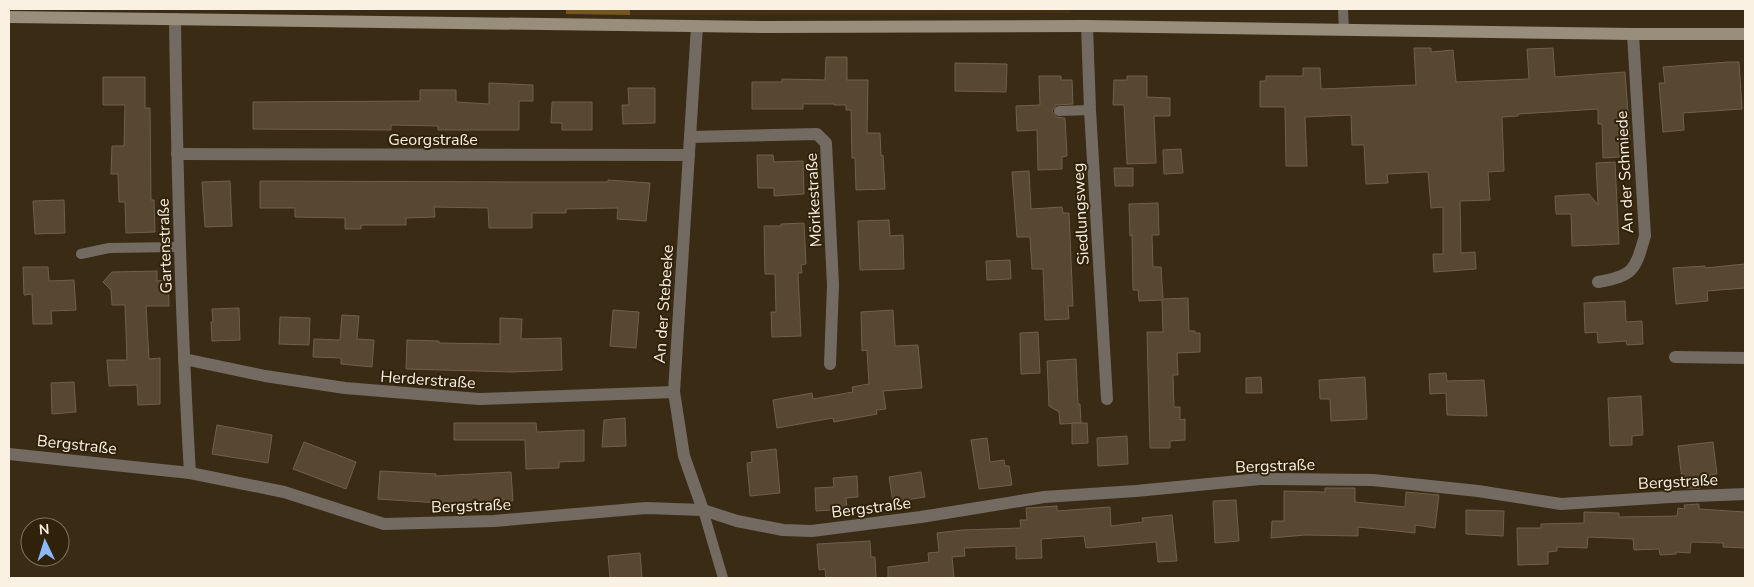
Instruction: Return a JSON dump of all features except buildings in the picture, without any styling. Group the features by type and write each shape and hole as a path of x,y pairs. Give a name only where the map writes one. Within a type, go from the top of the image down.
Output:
{"main road":[{"path":"9,17 697,26 1087,26 1745,34"}],"street":[{"name":"Gartenstraße","path":"175,18 180,247 190,473"},
{"name":"An der Stebeeke","path":"697,26 674,392 684,456 703,510"},
{"name":"Siedlungsweg","path":"1087,26 1090,110 1107,399"},
{"name":"An der Schmiede","path":"1598,282 1628,274 1638,261 1645,236 1633,34"},
{"name":"Mörikestraße","path":"690,136 817,134 826,143 833,285 830,364"},
{"name":"Georgstraße","path":"177,154 689,155"},
{"path":"1675,357 1745,358"},
{"name":"Herderstraße","path":"184,359 265,376 345,388 479,399 674,392"},
{"name":"Bergstraße","path":"9,454 190,473 284,492 384,524 494,521 646,508 703,510 737,521 782,530 812,531 921,517 1044,497 1136,491 1260,479 1373,480 1478,491 1560,504 1745,494"}],"lane":[{"path":"1343,9 1344,30"},
{"path":"1059,111 1090,110"},
{"path":"81,254 109,248 180,247"},
{"name":"An der Stebeeke","path":"703,510 723,578"}],"shaded area":[{"path":"566,9 630,9 630,15 566,14"},
{"path":"630,9 1070,9 1070,13 630,15"}]}
